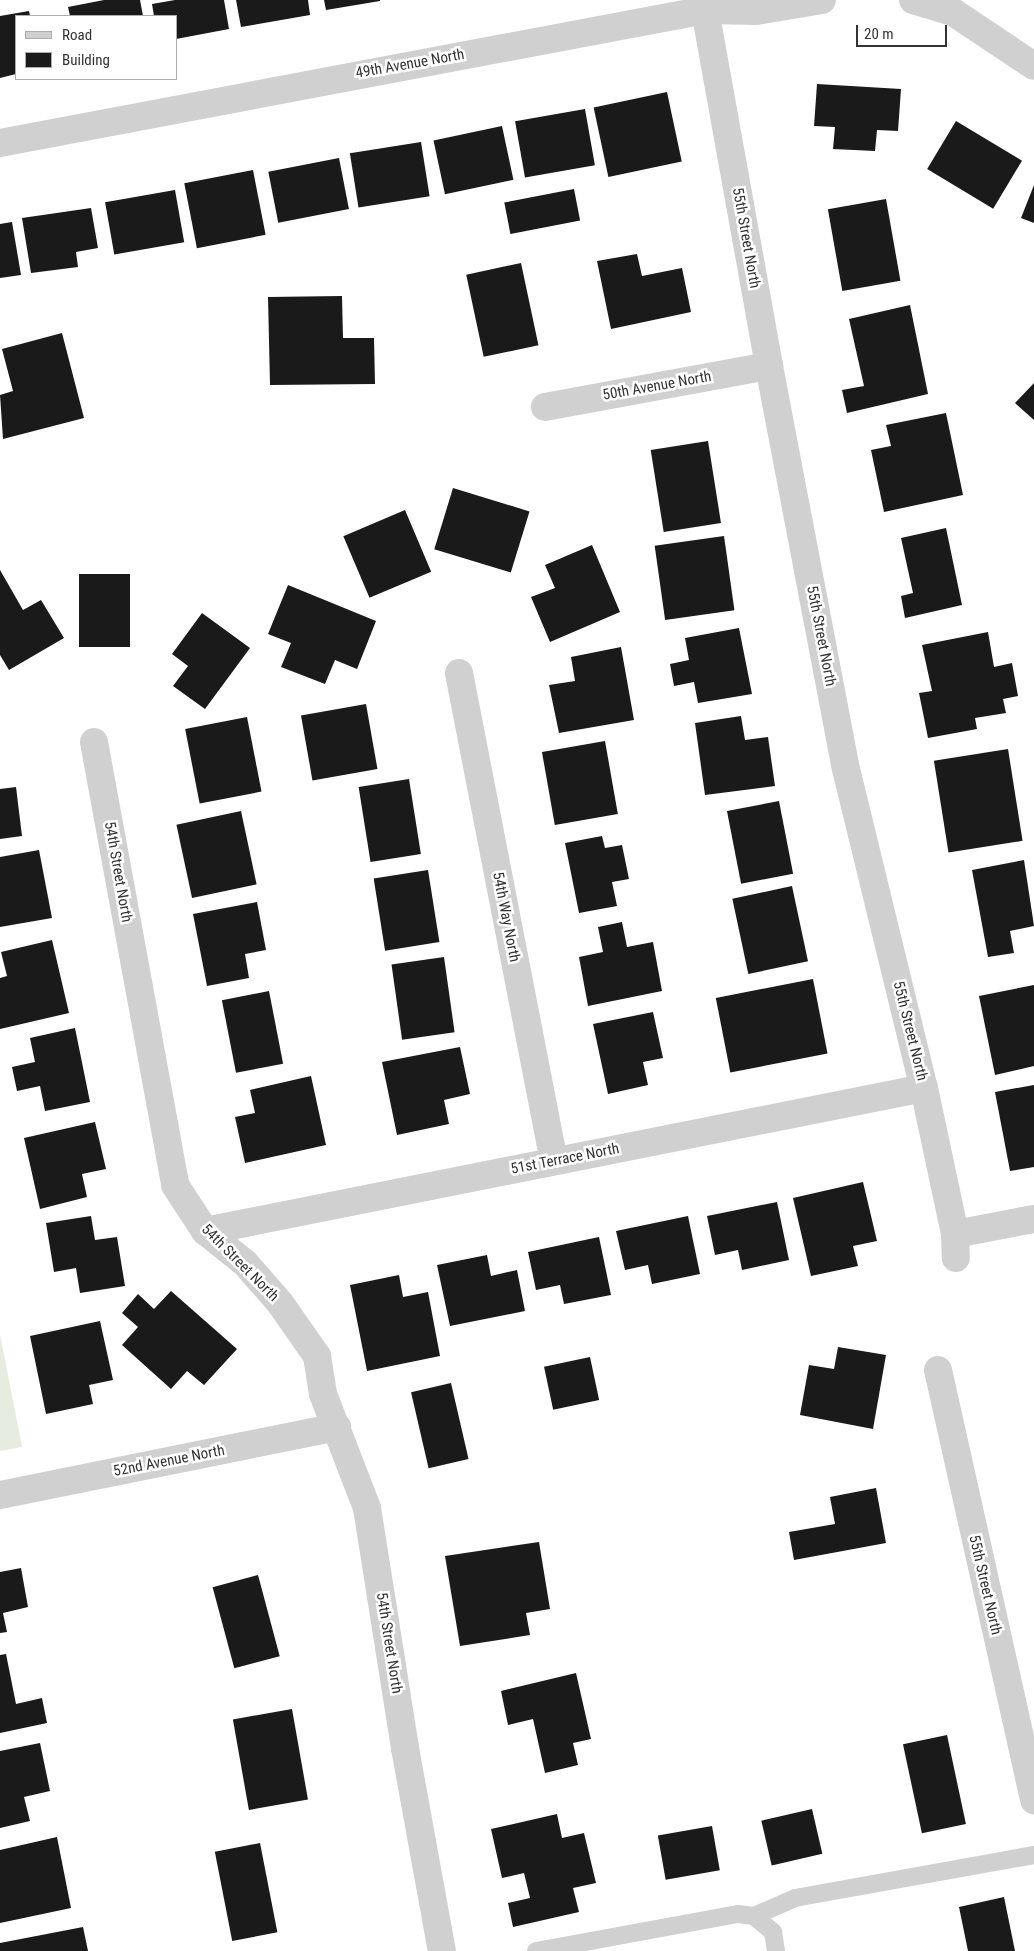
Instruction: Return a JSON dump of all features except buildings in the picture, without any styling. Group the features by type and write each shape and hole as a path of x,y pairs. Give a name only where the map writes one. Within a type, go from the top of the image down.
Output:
{"street":[{"name":"49th Avenue North","path":"0,143 706,10 756,11 822,0"},
{"path":"914,0 953,12 1034,66"},
{"name":"55th Street North","path":"706,10 769,366 846,769 924,1088 956,1246 1034,1218"},
{"name":"50th Avenue North","path":"545,407 769,366"},
{"name":"54th Way North","path":"459,673 554,1161"},
{"name":"54th Street North","path":"94,742 175,1185 205,1230 244,1263 280,1303 317,1356 323,1394 367,1508 405,1748 442,1951"},
{"name":"51st Terrace North","path":"205,1230 924,1088"},
{"name":"55th Street North","path":"938,1370 1034,1800"},
{"name":"52nd Avenue North","path":"0,1496 337,1427"}],"lane":[{"path":"536,1951 738,1914 754,1916 795,1898 1034,1855"},
{"path":"754,1916 773,1932 776,1951"}],"shaded area":[{"path":"0,1334 22,1447 0,1451"}]}
